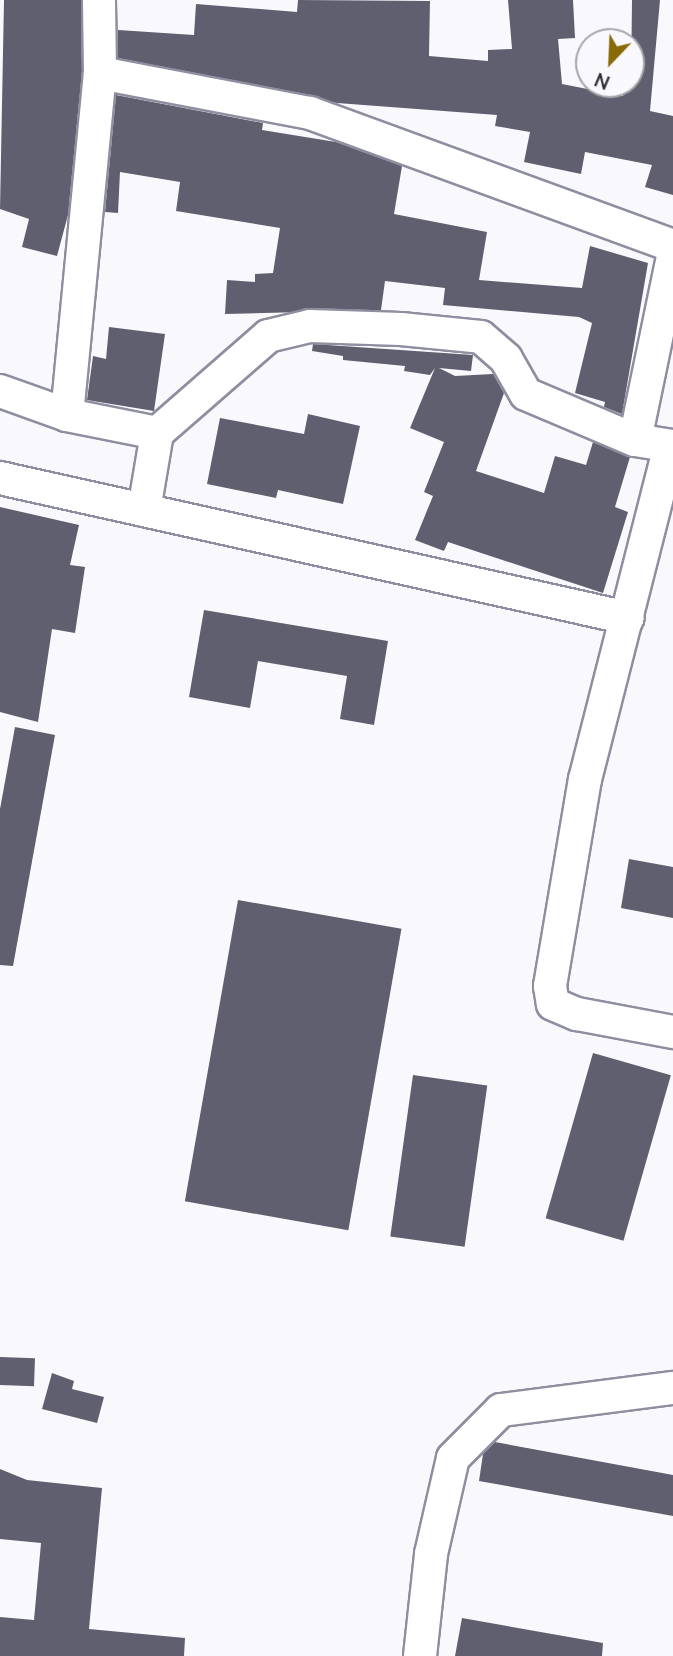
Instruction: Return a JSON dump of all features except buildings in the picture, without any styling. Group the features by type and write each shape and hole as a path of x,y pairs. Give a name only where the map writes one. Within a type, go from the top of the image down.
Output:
{"street":[{"path":"67,415 100,73 99,0"},
{"path":"100,73 310,113 673,246"},
{"path":"635,440 673,256"},
{"path":"144,510 157,433 268,336 310,326 481,337 506,359 526,394 635,440 672,446 585,779 550,986 553,1004 577,1014 673,1032"},
{"path":"0,391 67,415 157,433"},
{"path":"0,478 628,618"},
{"path":"420,1656 431,1554 453,1458 502,1410 673,1388"}]}
